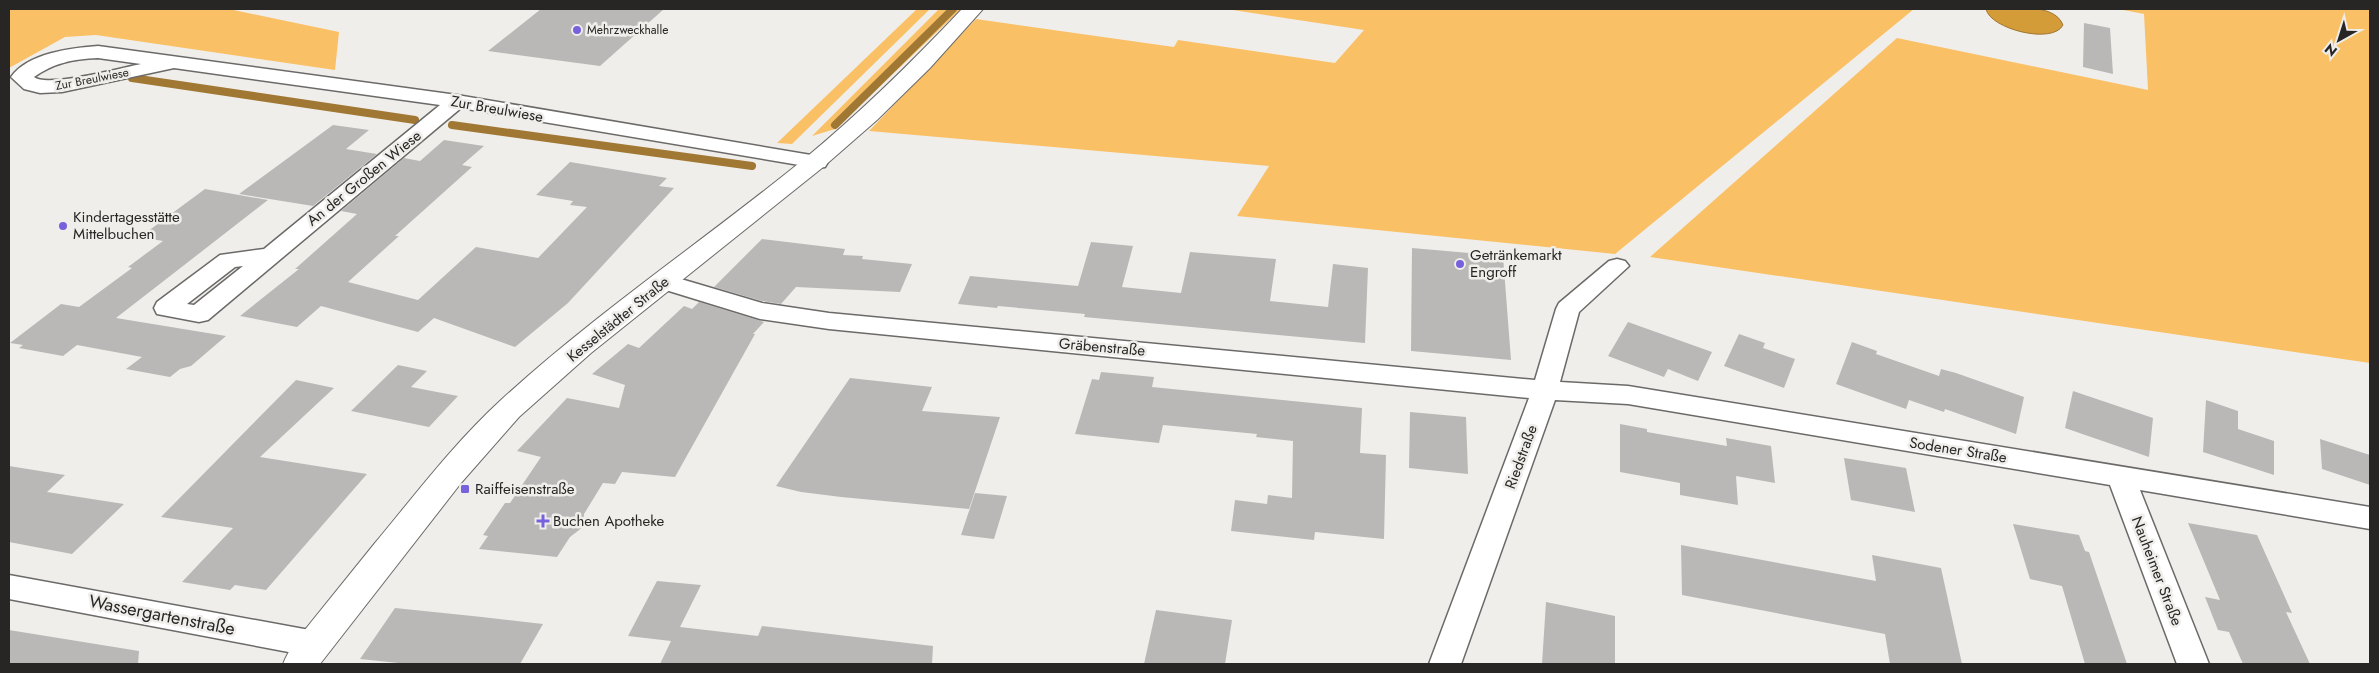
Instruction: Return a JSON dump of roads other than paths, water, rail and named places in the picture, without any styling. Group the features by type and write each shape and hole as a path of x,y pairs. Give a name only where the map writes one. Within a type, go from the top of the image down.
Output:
{"main road":[{"name":"Kesselstädter Straße","path":"307,654 471,450 524,396 664,282 817,162 859,126 924,62 973,9"}],"street":[{"name":"Zur Breulwiese","path":"176,62 62,86 17,85 22,77 39,65 76,53 98,52 176,62 457,101 817,162"},
{"name":"An der Großen Wiese","path":"271,255 457,101"},
{"name":"Riedstraße","path":"1445,664 1545,390 1568,309 1617,266"},
{"name":"Gräbenstraße","path":"664,282 760,311 819,320 1545,390"},
{"name":"Sodener Straße","path":"1545,390 1628,395 2370,518"},
{"name":"Nauheimer Straße","path":"2122,477 2193,664"},
{"name":"Wassergartenstraße","path":"9,587 307,654"}],"waterway":[{"path":"835,125 953,9"},
{"path":"132,78 415,120"},
{"path":"452,125 752,166"}],"place":[{"name":"Mehrzweckhalle","path":"577,30"},
{"name":"Kindertagesstätte Mittelbuchen","path":"63,226"},
{"name":"Getränkemarkt Engroff","path":"1460,264"},
{"name":"Raiffeisenstraße","path":"465,489"},
{"name":"Buchen Apotheke","path":"543,521"}]}
